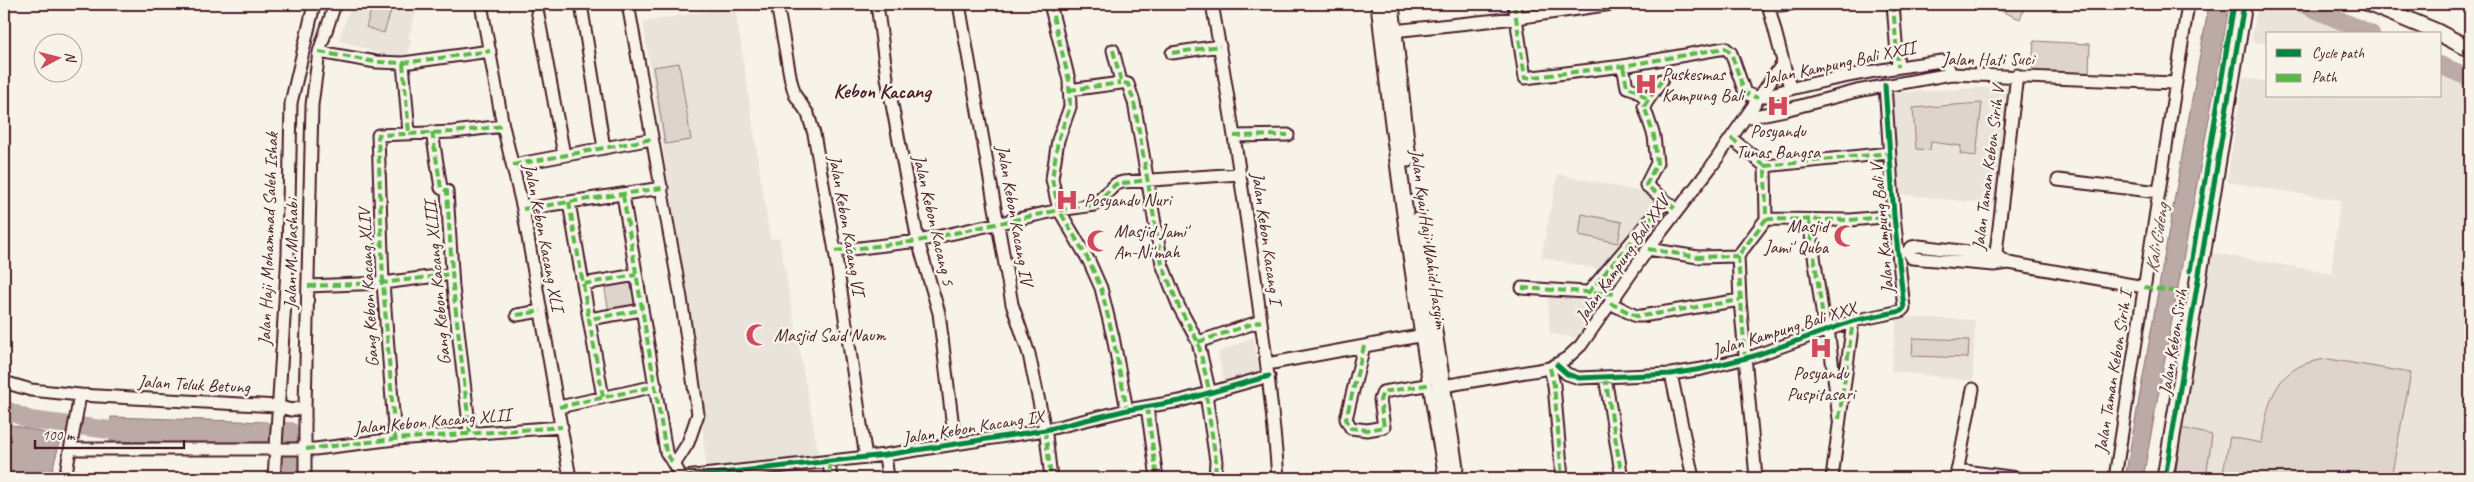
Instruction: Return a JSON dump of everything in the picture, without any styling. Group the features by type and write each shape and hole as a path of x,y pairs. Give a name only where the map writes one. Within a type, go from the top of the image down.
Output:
{"main road":[{"name":"Jalan Kyai Haji Wahid Hasyim","path":"1379,4 1389,92 1424,335 1436,386"},
{"name":"Jalan Kyai Haji Wahid Hasyim","path":"1390,4 1436,386 1445,440 1447,478"},
{"name":"Jalan Kebon Sirih","path":"2157,478 2234,4"},
{"name":"Jalan Kebon Sirih","path":"2165,478 2244,4"},
{"path":"2370,4 2437,32"},
{"path":"2442,35 2470,49"},
{"name":"Jalan Kyai Haji Wahid Hasyim","path":"1445,440 1457,478"}],"street":[{"name":"Jalan Haji Mohammad Saleh Ishak","path":"274,478 287,263 291,103 313,9 317,4"},
{"name":"Jalan M. Mashabi","path":"305,478 303,449 312,105 319,52 336,4"},
{"name":"Jalan Kebon Kacang XLI","path":"480,4 503,126 523,209 570,478"},
{"path":"536,4 564,155"},
{"path":"581,4 604,148"},
{"path":"628,4 662,188 693,370 698,414 688,443 674,464"},
{"name":"Jalan Kebon Kacang VI","path":"777,4 791,81 795,95 808,114 814,134 835,251 866,458"},
{"name":"Jalan Kebon Kacang 5","path":"877,4 887,78 918,241 939,313 955,444"},
{"name":"Jalan Kebon Kacang IV","path":"959,4 1000,224 1012,304 1029,354 1045,430 1051,478"},
{"path":"1050,4 1069,80 1070,107 1058,140 1052,179 1059,210 1089,261 1101,288 1114,337 1127,410"},
{"name":"Jalan Kebon Kacang I","path":"1212,4 1240,174 1269,376 1278,478"},
{"path":"1514,4 1525,78 1623,66 1725,48 1731,54 1745,93 1758,98"},
{"path":"1394,31 1516,18 1612,4"},
{"path":"1790,88 1769,5 1791,4"},
{"path":"1893,4 1898,67"},
{"name":"Jalan Taman Kebon Sirih I","path":"2115,478 2188,4"},
{"path":"1172,52 1220,46"},
{"path":"1113,50 1121,82"},
{"path":"319,52 376,62 403,63 490,51"},
{"name":"Jalan Kampung Bali XXII","path":"1758,98 1790,88 1898,67 1942,61 1947,64 1951,74"},
{"path":"403,63 409,133 503,126"},
{"name":"Jalan Kampung Bali XXV","path":"1364,346 1346,419 1351,428 1367,430 1384,427 1380,400 1383,392 1436,386 1553,366 1588,339 1613,298 1648,249 1672,205 1731,138 1783,63"},
{"path":"1623,66 1627,86 1636,90 1647,99"},
{"name":"Jalan Hati Suci","path":"1745,118 1885,85 1951,74 2017,75 2175,83"},
{"name":"Jalan Taman Kebon Sirih V","path":"1995,260 2017,75"},
{"path":"1588,293 1672,205 1646,184 1657,164 1654,136 1644,106 1647,99 1662,80"},
{"path":"1069,90 1121,82 1128,84 1134,102 1149,180 1153,226 1162,264 1179,307 1198,342 1208,394 1216,461 1215,478"},
{"name":"Jalan Kampung Bali V","path":"1885,85 1894,216 1900,258 1902,310"},
{"name":"Gang Kebon Kacang XLIII","path":"432,132 441,188 446,191 452,274 470,433"},
{"name":"Gang Kebon Kacang XLIV","path":"395,439 383,283 378,135 409,133"},
{"path":"1234,136 1288,135"},
{"path":"1731,138 1765,166 1889,153"},
{"path":"513,165 652,139"},
{"path":"1756,478 1740,300 1738,256 1766,219 1765,166"},
{"path":"835,251 918,241 1094,204 1116,184 1240,174"},
{"path":"2058,180 2159,192"},
{"path":"523,209 662,188"},
{"path":"623,195 666,452 674,464 678,478"},
{"path":"569,202 603,397"},
{"path":"1766,219 1809,221 1894,216"},
{"path":"1809,221 1839,419"},
{"path":"1995,260 1912,258 1908,251 1912,247 1919,246 2144,287"},
{"path":"1648,249 1698,257 1738,256"},
{"path":"308,286 383,283 452,274"},
{"path":"583,284 636,275"},
{"path":"1522,288 1588,293 1613,298 1636,316 1740,300"},
{"path":"589,319 642,310"},
{"name":"Jalan Kampung Bali XXX","path":"1553,366 1579,378 1671,374 1745,359 1853,321 1902,310"},
{"path":"517,315 541,311"},
{"path":"1198,342 1261,321"},
{"path":"1832,478 1853,321"},
{"path":"1267,364 1424,335"},
{"path":"1553,366 1562,478"},
{"path":"1671,374 1692,478"},
{"name":"Jalan Kebon Kacang IX","path":"678,478 866,458 1045,430 1127,410 1208,394 1269,376"},
{"path":"1605,377 1622,478"},
{"name":"Jalan Teluk Betung","path":"4,382 79,400 277,410 291,410 304,407"},
{"path":"559,407 656,386"},
{"path":"1973,389 1956,474 2017,478"},
{"path":"65,478 79,400"},
{"path":"1147,407 1157,478"},
{"name":"Jalan Kebon Kacang XLII","path":"303,449 395,439 562,427"},
{"path":"71,443 303,449"},
{"path":"885,455 888,478"},
{"path":"829,462 831,478"}],"shaded area":[{"path":"351,4 419,4 408,38 412,40 405,62 339,40"},
{"path":"373,4 393,4 384,33 366,27"},
{"path":"1984,4 2026,4 2020,19"},
{"path":"2209,4 2230,4 2143,478 2125,478"},
{"path":"2258,4 2291,4 2356,32 2266,32 2266,44 2251,41"},
{"path":"735,6 770,239 779,238 819,457 706,470 698,370 643,22"},
{"path":"2034,41 2090,44 2089,76 2032,73"},
{"path":"679,63 691,140 665,144 653,67"},
{"path":"2442,71 2470,83 2470,478 2175,478 2208,252 2331,273 2340,200 2227,182 2243,77 2266,82 2266,98 2442,98"},
{"path":"2012,86 1998,205 1899,194 1892,93"},
{"path":"1982,103 1976,156 1960,154 1961,146 1931,142 1930,150 1916,149 1913,108"},
{"path":"1558,174 1661,196 1643,225 1602,270 1541,257"},
{"path":"1582,214 1622,222 1618,243 1579,235"},
{"path":"630,278 636,308 609,313 604,284"},
{"path":"1576,295 1599,298 1587,339 1550,334 1548,296"},
{"path":"1897,317 1975,320 1973,381 1891,371"},
{"path":"1253,337 1259,371 1225,385 1218,353"},
{"path":"1913,338 1969,340 1968,358 1912,356"},
{"path":"2329,359 2411,373 2391,478 2222,478 2230,437 2262,443 2267,412 2278,386 2287,375 2298,367"},
{"path":"111,417 267,422 267,445 110,441"},
{"path":"4,423 54,435 58,438 59,445 50,478 4,478"},
{"path":"2182,428 2212,435 2206,478 2175,478"}],"waterway":[{"path":"2303,4 2366,32"},
{"path":"2442,66 2470,78"},
{"path":"4,409 30,420 110,430 134,430"},
{"path":"245,431 290,431 293,438 290,478"}],"marked path":[{"path":"1050,4 1069,80 1070,107 1058,140 1052,179 1059,210 1089,261 1101,288 1113,337 1127,410"},
{"path":"1514,4 1525,78 1623,66 1725,48 1731,53 1745,93 1758,98"},
{"path":"1588,4 1589,8"},
{"path":"1769,6 1791,4"},
{"path":"1893,4 1898,67"},
{"path":"1172,53 1220,46"},
{"path":"1113,50 1121,82 1128,84 1134,102 1162,264 1179,307 1198,342 1210,394"},
{"path":"319,52 376,62 403,63 490,51"},
{"path":"403,63 409,133"},
{"path":"1623,66 1627,87 1636,90 1647,99"},
{"path":"1662,80 1644,106 1654,136 1657,163 1646,185 1677,210"},
{"path":"1069,90 1121,83"},
{"path":"395,439 383,283 378,135 453,132 503,126"},
{"path":"432,132 441,188 447,191 453,287 470,433"},
{"path":"1234,136 1288,135"},
{"path":"1731,138 1765,166 1766,219 1738,256"},
{"path":"513,165 652,139"},
{"path":"1765,166 1889,153"},
{"path":"835,251 918,241 1059,210 1094,205 1116,184 1149,180"},
{"path":"523,209 662,188"},
{"path":"623,195 666,452 674,465"},
{"path":"1588,293 1666,201"},
{"path":"569,202 583,284 636,275"},
{"path":"1766,219 1850,220 1894,216"},
{"path":"1809,221 1824,325 1826,330 1830,328"},
{"path":"1648,249 1698,257 1738,256"},
{"path":"1738,256 1745,359"},
{"path":"308,286 383,283 452,274"},
{"path":"583,284 589,319"},
{"path":"2144,287 2186,293"},
{"path":"1522,288 1617,294"},
{"path":"1610,303 1636,316 1642,316 1740,300"},
{"path":"603,397 589,319 642,310"},
{"path":"517,315 541,311"},
{"path":"1198,342 1261,321"},
{"path":"1839,419 1853,321"},
{"path":"1364,346 1346,419 1351,428 1367,430 1384,427 1380,400 1383,392 1432,384"},
{"path":"1550,368 1554,385 1562,478"},
{"path":"1605,377 1622,478"},
{"path":"559,407 656,386"},
{"path":"1206,395 1216,461 1215,478"},
{"path":"1147,407 1157,478"},
{"path":"306,449 395,439 562,427"},
{"path":"1045,430 1051,478"},
{"path":"829,462 831,478"}],"cycle path":[{"path":"2190,271 2234,4"},
{"path":"2165,478 2244,4"},
{"path":"1557,365 1567,374 1579,378 1671,374 1702,369 1754,356 1853,321 1901,311 1904,308 1894,216 1885,85"},
{"path":"676,478 885,455 1045,430 1127,410 1180,401 1269,376"}],"place":[{"name":"Puskesmas Kampung Bali","path":"1646,84"},
{"name":"Posyandu Tunas Bangsa","path":"1778,106"},
{"name":"Posyandu Nuri","path":"1067,200"},
{"name":"Masjid Jami' Quba","path":"1845,236"},
{"name":"Masjid Jami' An-Ni'mah","path":"1098,241"},
{"name":"Masjid Said Naum","path":"757,335"},
{"name":"Posyandu Puspitasari","path":"1821,348"}],"district":[{"name":"Kebon Kacang","path":"882,91"}],"water label":[{"name":"Kali Cideng","path":"2156,238"}]}
